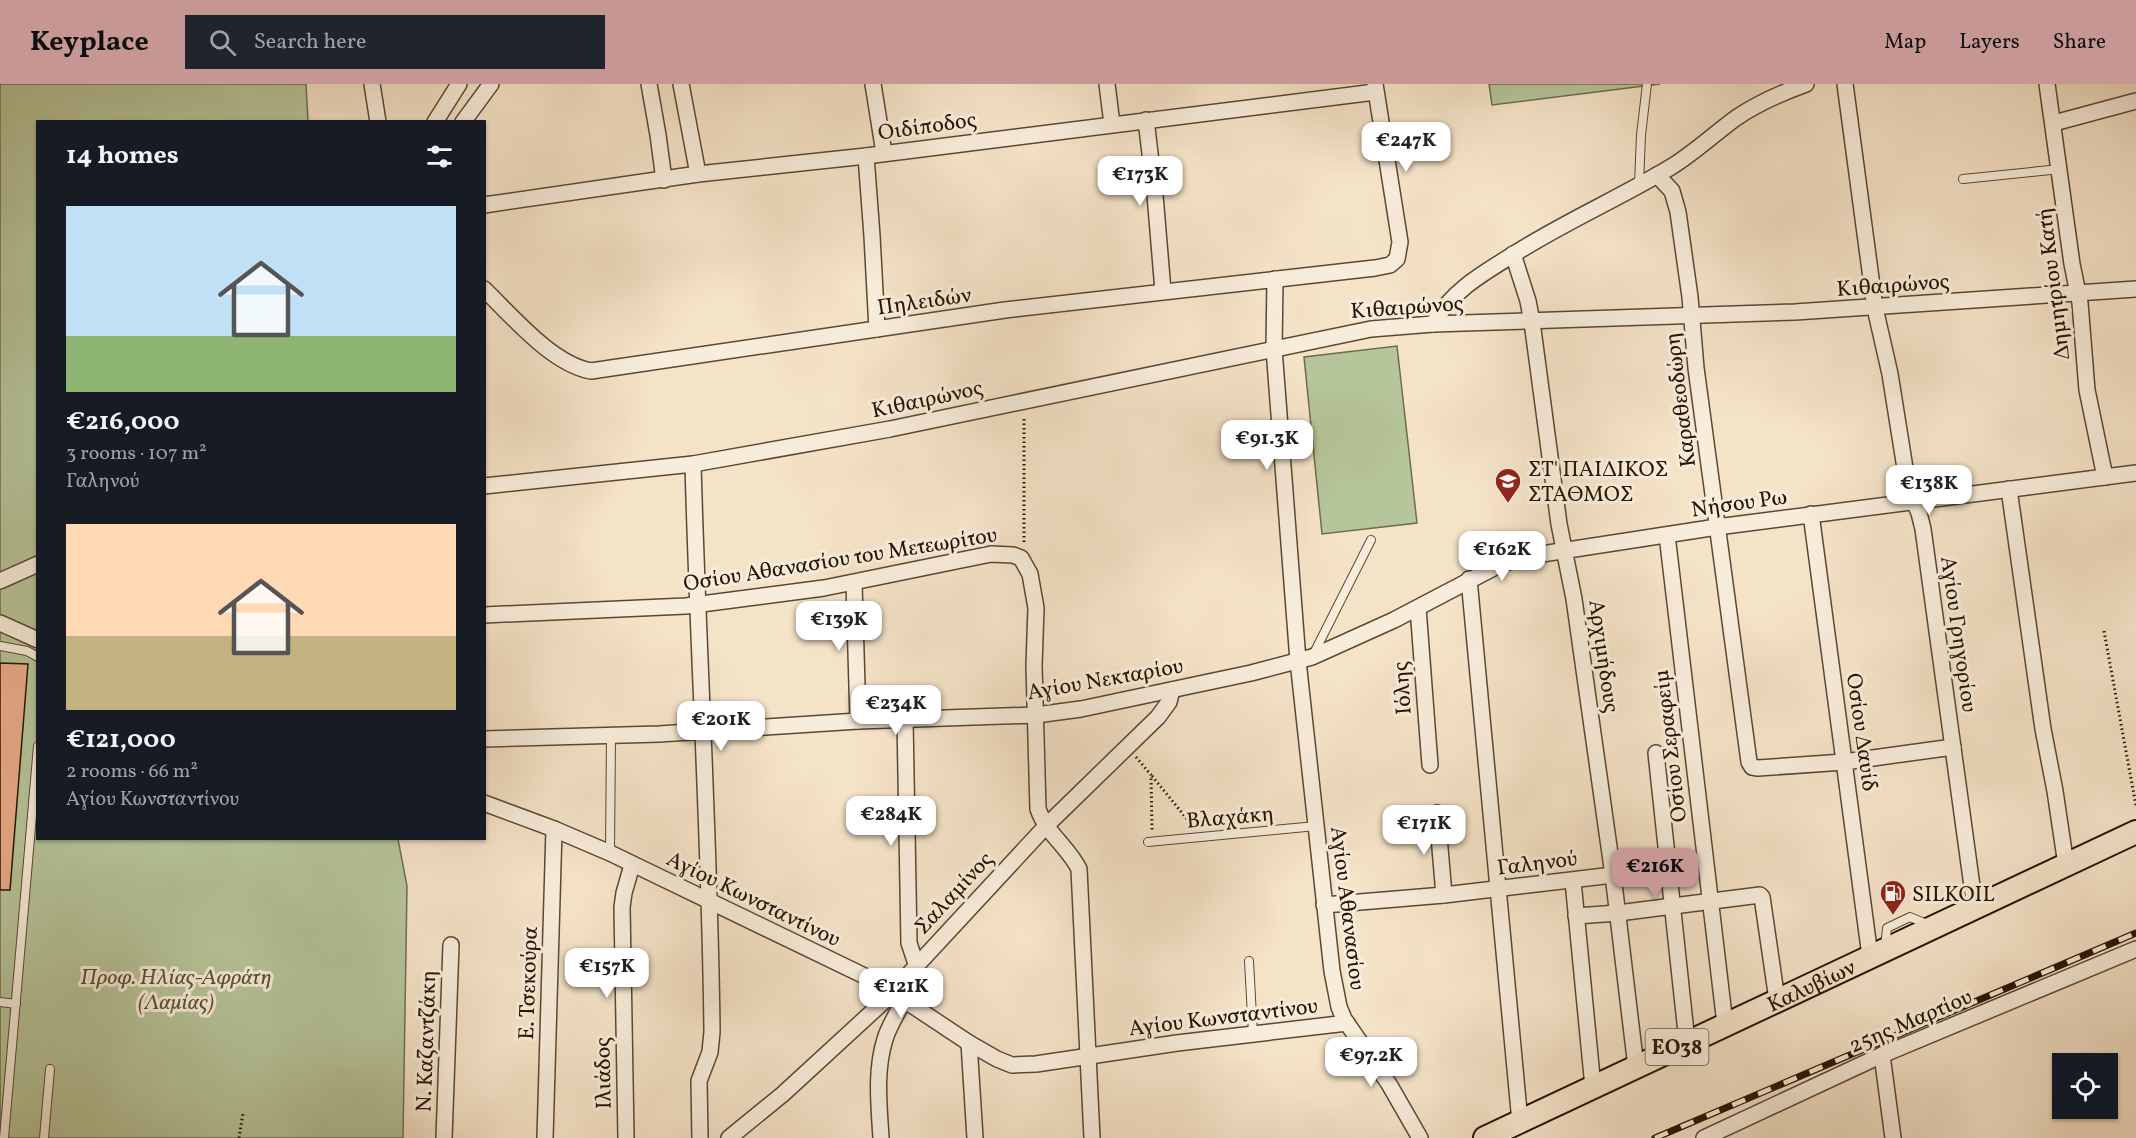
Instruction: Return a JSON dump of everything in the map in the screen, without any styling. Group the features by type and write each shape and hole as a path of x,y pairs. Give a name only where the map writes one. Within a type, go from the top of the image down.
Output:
{"main road":[{"name":"Καλυβίων","path":"1485,1138 2136,832"}],"street":[{"path":"372,84 378,120"},
{"path":"436,120 459,84"},
{"path":"464,120 490,84"},
{"path":"649,84 663,180"},
{"path":"681,84 698,174"},
{"path":"873,84 884,153"},
{"path":"1107,84 1112,124"},
{"path":"1433,324 1445,304 1462,289 1513,254 1695,152 1734,119 1750,109 1806,84"},
{"name":"Αγίου Γρηγορίου","path":"1845,84 1875,308 1892,383 1908,487 1923,529 1975,908"},
{"name":"Δημητρίου Κατή","path":"2047,84 2072,264 2079,293 2087,390 2104,477"},
{"name":"Οιδίποδος","path":"486,205 698,174 866,156 1375,88"},
{"name":"Πηλειδών","path":"486,292 548,350 573,366 591,370 1005,310 1390,265 1397,259 1400,242 1375,88"},
{"path":"2054,123 2136,100"},
{"path":"1146,120 1163,291"},
{"path":"866,156 877,329"},
{"name":"Καραθεοδώρη","path":"1657,175 1672,191 1676,200 1749,762 1752,767 1758,768 1844,762"},
{"name":"Αρχιμήδους","path":"1513,254 1532,322 1556,506 1573,588 1618,913 1636,1067"},
{"name":"Αγίου Αθανασίου","path":"1275,279 1274,349 1305,659 1316,826 1332,972 1339,1007 1347,1023 1389,1084 1420,1138"},
{"name":"Κιθαιρώνος","path":"486,486 693,464 890,429 1349,332 1433,324 1692,317 1875,308 2136,289"},
{"path":"693,464 710,900 712,1032 710,1052 699,1081 700,1138"},
{"name":"Νήσου Ρω","path":"1305,659 1347,642 1418,608 1469,579 1514,559 1811,514 2136,473"},
{"path":"2009,489 2043,729 2066,865"},
{"name":"Οσίου Δαυίδ","path":"1811,514 1844,762 1877,953"},
{"name":"Οσίου Σεραφείμ","path":"1667,534 1725,1024"},
{"name":"Οσίου Αθανασίου του Μετεωρίτου","path":"486,615 697,604 854,583 991,554 1013,555 1021,558"},
{"path":"1021,558 1030,574 1036,608 1034,666 1038,809 1046,826 1073,858 1079,870 1092,1138"},
{"path":"0,581 36,565"},
{"path":"1469,579 1520,1122"},
{"path":"854,583 858,721"},
{"name":"Ιόλης","path":"1418,608 1430,765"},
{"path":"0,623 36,639"},
{"name":"Αγίου Νεκταρίου","path":"486,739 1036,715 1081,709 1305,659"},
{"name":"Σαλαμίνος","path":"729,1138 898,997 916,964 1046,826 1165,710 1172,690"},
{"path":"904,719 909,943 916,964"},
{"path":"1844,762 1953,747"},
{"path":"1656,753 1687,1042"},
{"name":"Αγίου Κωνσταντίνου","path":"486,804 610,853 877,982 969,1043 1012,1065 1036,1064 1347,1023"},
{"path":"1437,813 1444,896"},
{"name":"Ε. Τσεκούρα","path":"545,1138 554,829"},
{"name":"Ιλιάδος","path":"626,1138 622,907 632,865"},
{"name":"Γαληνού","path":"1324,905 1444,896 1613,875"},
{"path":"1573,881 1593,1087"},
{"path":"1576,916 1618,913 1757,894 1762,897 1778,1000"},
{"name":"Ν. Καζαντζάκη","path":"444,1138 451,945"},
{"name":"25ης Μαρτίου","path":"1704,1138 1882,1055 2136,949"},
{"path":"881,1138 878,1082 880,1062 898,997"},
{"path":"969,1043 975,1138"},
{"path":"1882,1055 1893,1138"}],"lane":[{"path":"1639,184 1641,135 1647,84"},
{"path":"1963,179 2060,169"},
{"path":"1305,659 1371,540"},
{"path":"0,646 27,651 36,656"},
{"path":"610,853 611,735"},
{"path":"4,1138 36,769"},
{"name":"Βλαχάκη","path":"1151,842 1316,826"},
{"path":"1249,961 1253,1034"},
{"path":"0,1002 16,1004"},
{"path":"44,1138 50,1070"}],"path":[{"path":"1021,558 1024,540 1024,400"},
{"path":"2104,631 2136,806"},
{"path":"1127,747 1187,819 1193,838"},
{"path":"1151,775 1151,842"},
{"path":"239,1138 243,1113"}],"green space":[{"name":"Προφ. Ηλίας-Αφράτη (Λαμίας)","path":"0,84 306,84 308,120 36,120 36,840 398,840 407,886 403,1138 0,1138"},
{"path":"1489,84 1660,84 1492,105"},
{"path":"1397,346 1417,523 1322,534 1304,357"}],"building":[{"path":"0,663 28,664 10,890 0,890"}],"railway":[{"path":"1655,1138 2136,933"}],"place":[{"name":"ΣΤ' ΠΑΙΔΙΚΟΣ ΣΤΑΘΜΟΣ","path":"1508,504"},
{"name":"SILKOIL","path":"1893,916"}]}
